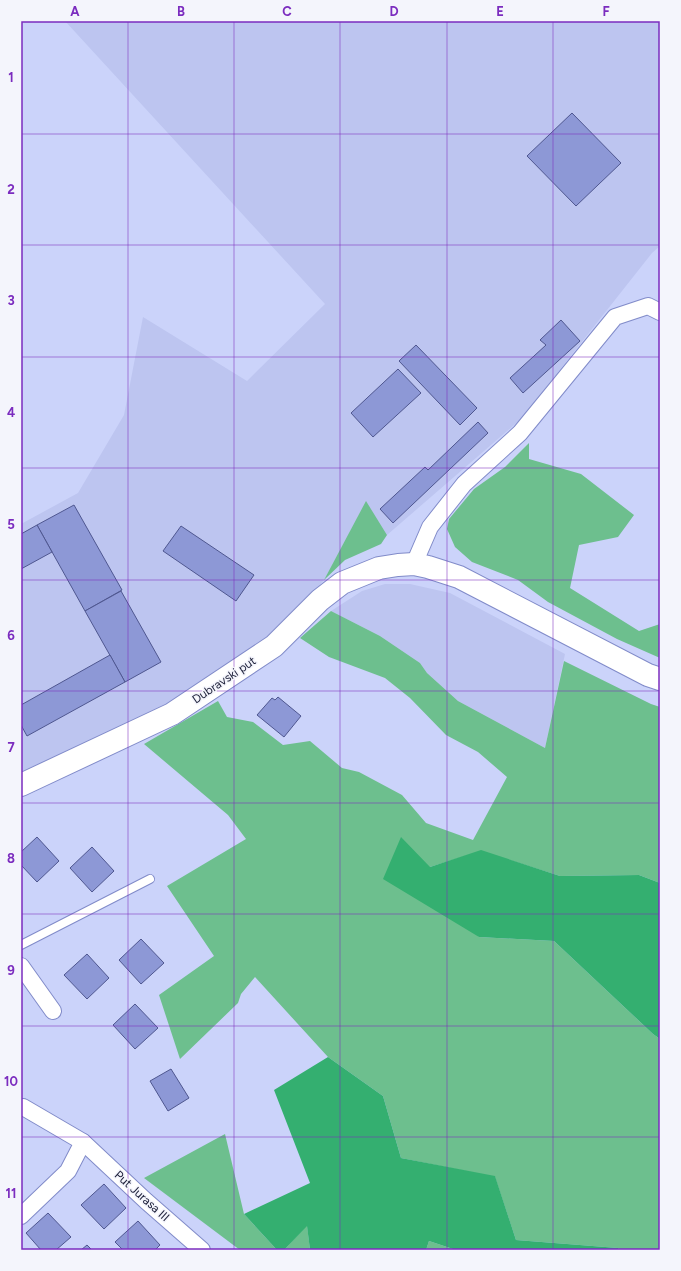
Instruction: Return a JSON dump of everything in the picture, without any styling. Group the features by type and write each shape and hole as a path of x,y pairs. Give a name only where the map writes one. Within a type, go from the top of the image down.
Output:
{"main road":[{"name":"Dubravski put","path":"21,785 172,714 274,646 320,600 342,583 379,568 414,564 440,570 459,577 648,675 660,679"}],"street":[{"path":"414,564 430,527 464,484 520,433 615,317 648,306 660,312"},
{"path":"21,966 53,1011"},
{"name":"Put Jurasa III","path":"22,1108 83,1142 146,1201 202,1250"},
{"path":"21,1216 68,1171 83,1142"}],"lane":[{"path":"21,945 150,879"}],"shaded area":[{"path":"65,21 660,21 660,246 652,253 521,419 387,535 366,502 324,580 278,630 178,699 21,774 21,524 78,493 124,415 143,317 247,381 325,304"},
{"path":"385,584 410,584 450,593 565,654 545,748 458,701 427,673 420,663 380,636 331,611 362,591"}],"green space":[{"path":"529,443 529,459 581,474 634,515 618,537 579,545 570,588 639,631 660,624 660,658 617,639 548,602 518,580 472,562 455,547 447,529 449,519 474,489 505,467"},
{"path":"366,501 387,535 381,544 345,560 324,580"},
{"path":"331,611 380,636 420,663 427,673 458,701 545,748 564,661 660,707 660,883 639,875 560,876 481,851 430,867 479,937 554,941 660,1039 660,1250 619,1250 618,1248 516,1240 495,1177 401,1158 383,1096 328,1057 255,977 241,994 238,1003 180,1059 159,995 214,956 167,886 246,839 228,815 144,744 218,701 227,717 253,722 283,745 310,741 342,768 359,772 402,795 426,823 473,840 507,777 478,752 446,735 410,698 385,678 329,657 300,638"},
{"path":"401,837 430,867 481,850 560,876 639,875 660,883 660,1039 554,941 479,937 383,879"},
{"path":"328,1057 383,1096 401,1158 495,1176 516,1240 618,1248 619,1250 456,1250 429,1241 426,1250 310,1250 307,1226 284,1250 277,1250 244,1214 310,1183 274,1090"},
{"path":"225,1134 244,1214 277,1250 240,1250 144,1178"},
{"path":"307,1225 310,1250 284,1250"},
{"path":"429,1241 456,1250 426,1250"}],"building":[{"path":"572,113 621,163 576,206 527,156"},
{"path":"561,320 580,341 523,393 510,378 546,345 540,340"},
{"path":"416,345 477,408 460,425 399,361"},
{"path":"398,369 421,393 373,437 351,413"},
{"path":"478,422 488,433 393,523 380,509 425,467 428,470"},
{"path":"74,505 122,590 85,611 37,525"},
{"path":"37,525 52,552 21,569 21,534"},
{"path":"181,526 254,575 236,601 163,551"},
{"path":"121,591 161,662 125,682 85,611"},
{"path":"110,655 125,682 27,736 21,725 21,705"},
{"path":"278,697 301,716 284,737 257,715 272,698 275,700"},
{"path":"37,837 59,861 37,882 21,865 21,852"},
{"path":"92,847 114,871 92,892 70,868"},
{"path":"141,939 164,963 141,984 119,960"},
{"path":"87,954 109,978 87,999 64,975"},
{"path":"135,1004 158,1028 135,1049 113,1025"},
{"path":"171,1069 189,1098 168,1111 150,1081"},
{"path":"104,1184 126,1208 104,1229 81,1205"},
{"path":"48,1213 71,1237 56,1250 41,1250 26,1233"},
{"path":"138,1221 160,1245 155,1250 123,1250 115,1242"},
{"path":"87,1245 92,1250 81,1250"}]}
